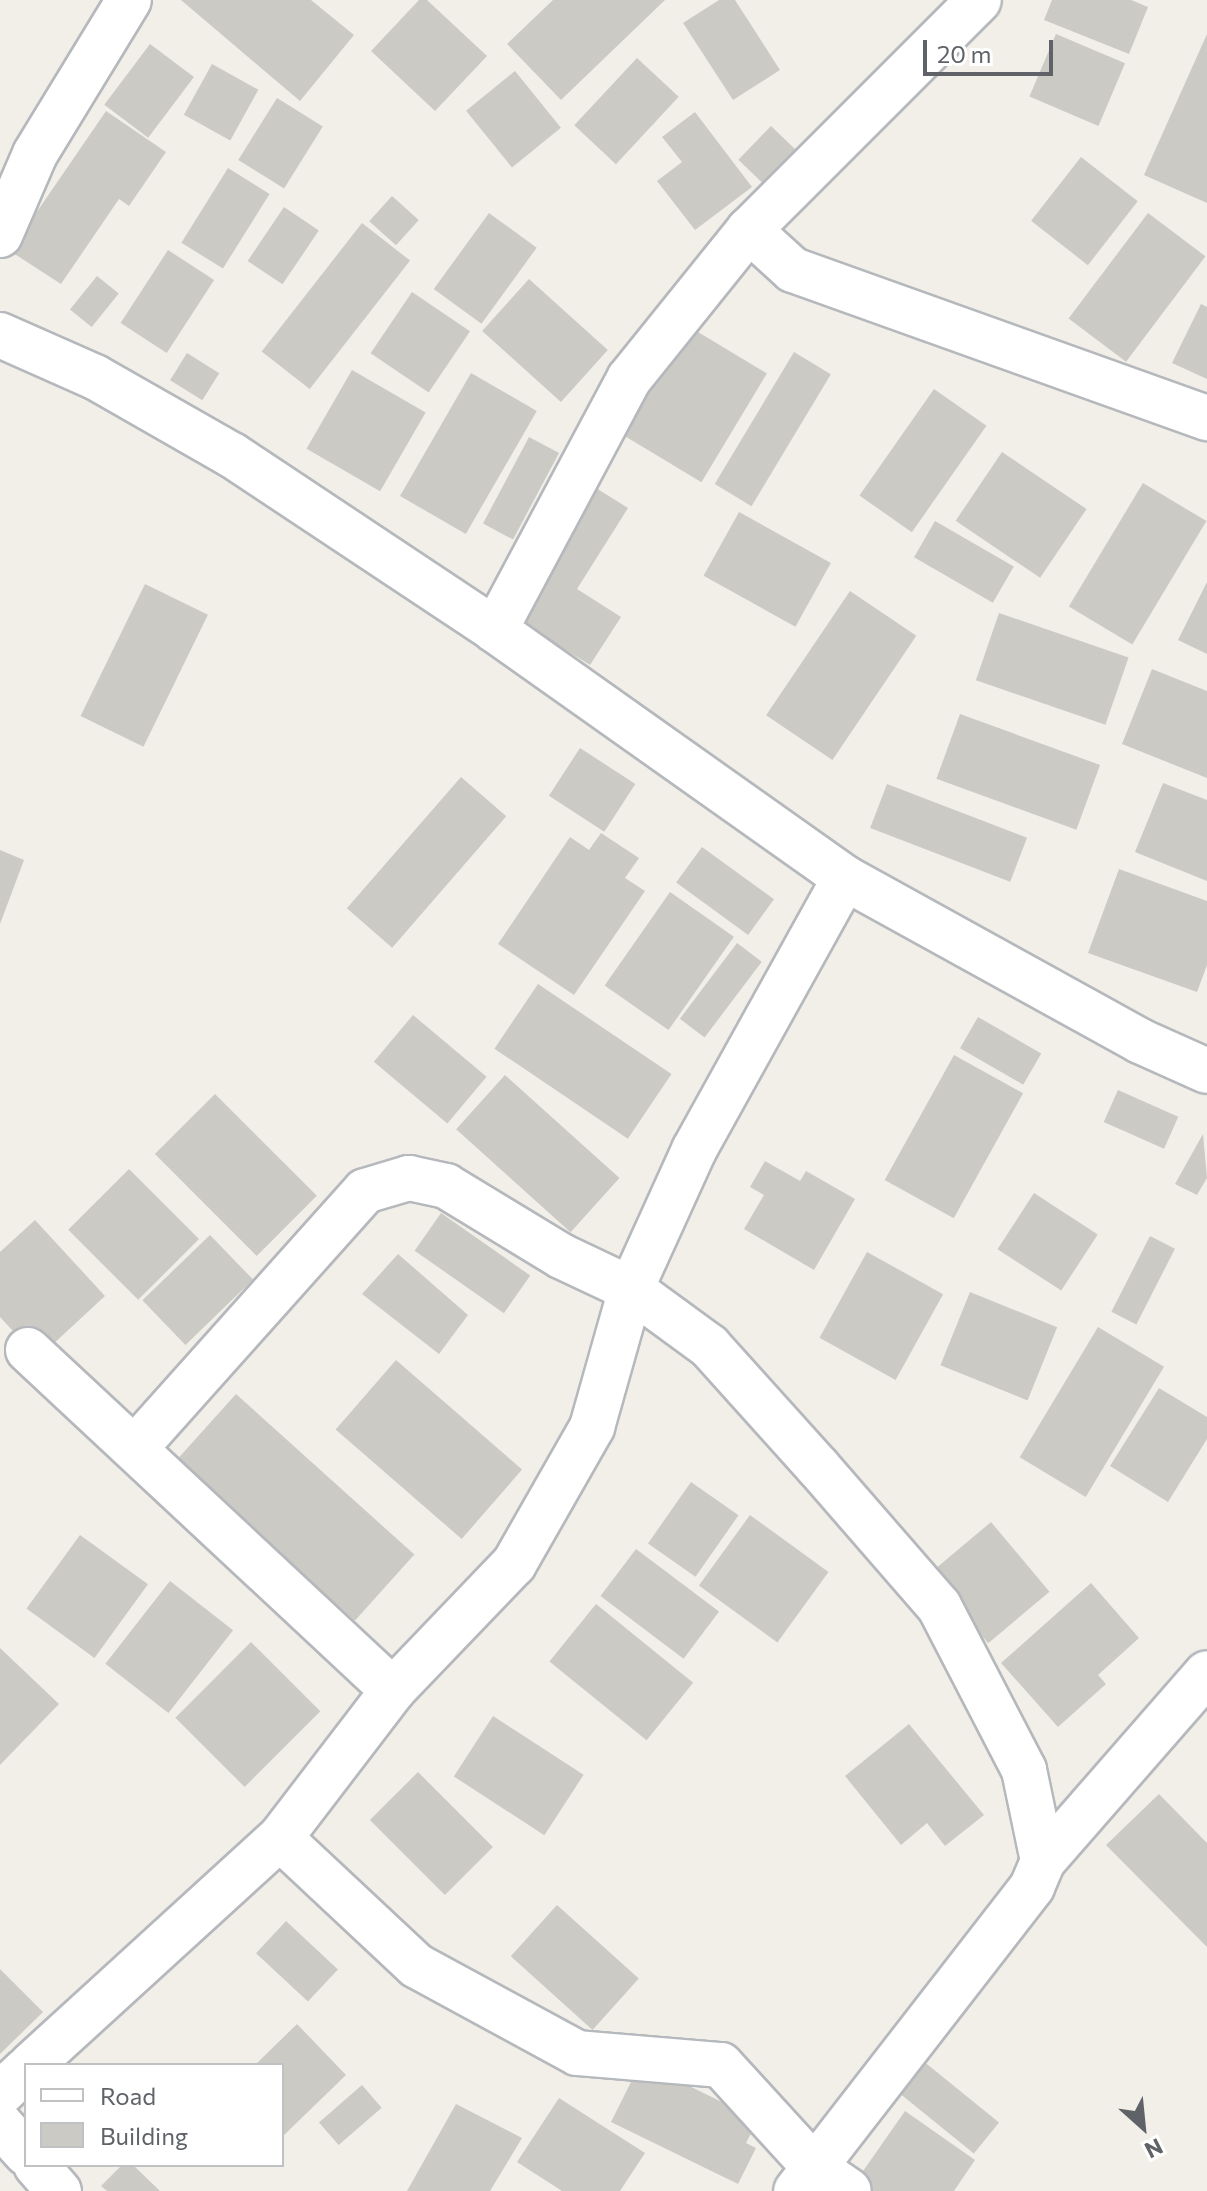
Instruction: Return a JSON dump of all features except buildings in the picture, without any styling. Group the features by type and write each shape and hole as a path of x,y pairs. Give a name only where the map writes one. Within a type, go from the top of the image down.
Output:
{"street":[{"path":"0,235 35,154 129,0"},
{"path":"495,630 629,379 749,230 979,0"},
{"path":"749,230 793,270 1207,418"},
{"path":"0,335 95,377 232,455 495,630 845,878 1140,1041 1207,1071"},
{"path":"33,2063 280,1838 393,1690 514,1564 592,1427 631,1289 694,1150 845,878"},
{"path":"136,1447 365,1191 409,1178 446,1186 561,1256 631,1289 709,1346 939,1606 1024,1770 1043,1861"},
{"path":"28,1350 136,1447 393,1690"},
{"path":"280,1838 417,1966 577,2053 721,2065 820,2183 1032,1887 1043,1861 1207,1673"},
{"path":"0,2094 24,2072"},
{"path":"0,2124 24,2151"},
{"path":"38,2167 59,2191"}]}
